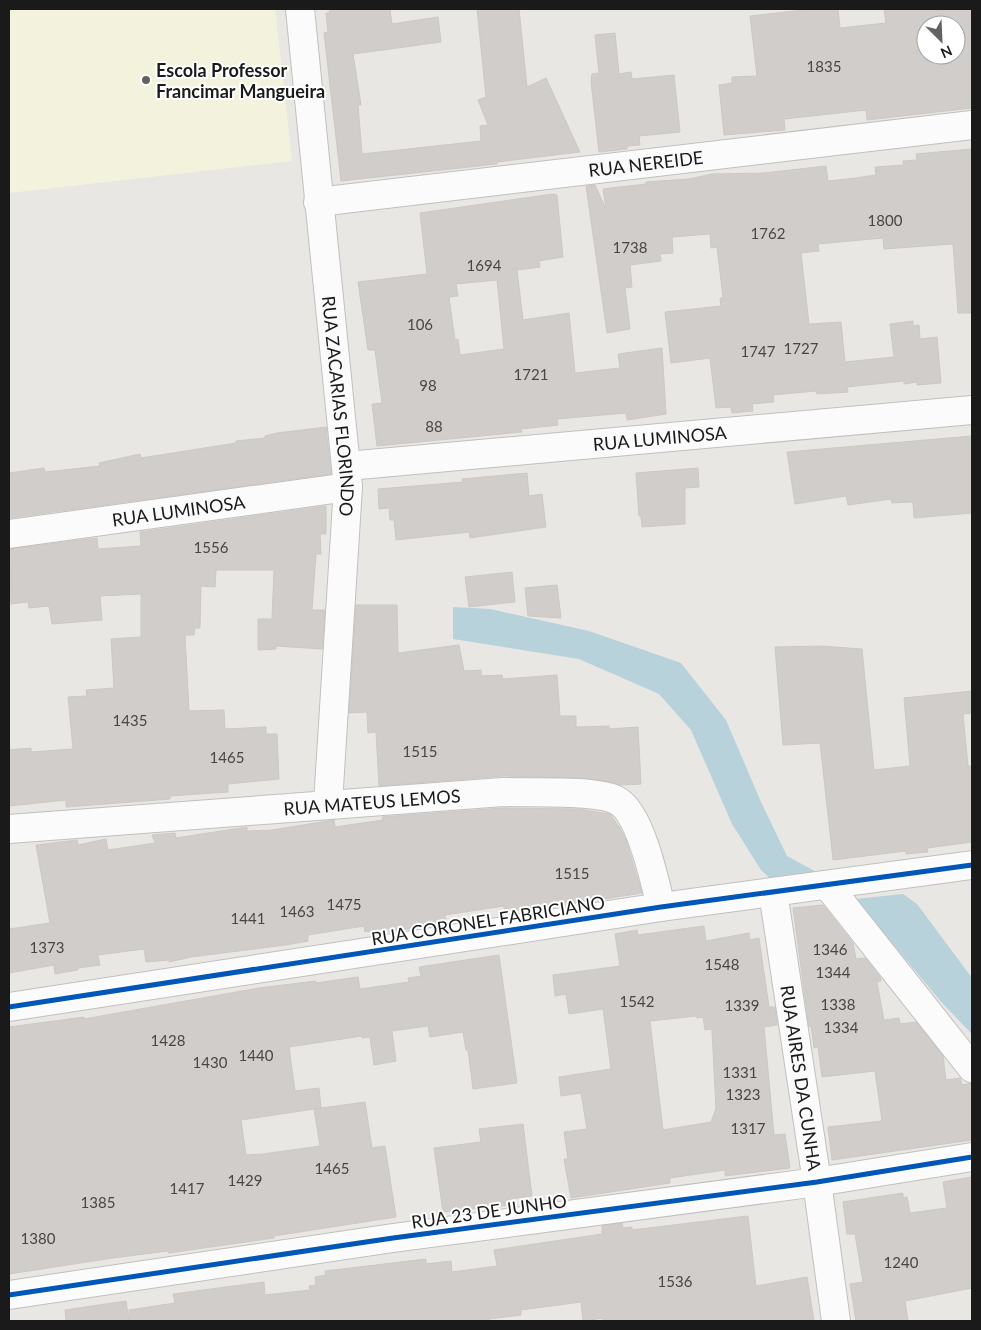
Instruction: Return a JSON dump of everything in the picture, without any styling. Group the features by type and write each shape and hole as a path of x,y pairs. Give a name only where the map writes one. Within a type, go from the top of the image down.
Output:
{"street":[{"name":"RUA ZACARIAS FLORINDO","path":"300,9 347,477 328,804"},
{"name":"RUA NEREIDE","path":"318,202 972,125"},
{"name":"RUA LUMINOSA","path":"9,534 347,477 972,410"},
{"name":"RUA MATEUS LEMOS","path":"9,829 503,792 582,794 618,801 629,812 640,833 661,907"},
{"name":"RUA CORONEL FABRICIANO","path":"9,1007 661,907 828,886 972,864"},
{"path":"828,886 972,1068"},
{"name":"RUA AIRES DA CUNHA","path":"773,892 818,1182 836,1321"},
{"name":"RUA 23 DE JUNHO","path":"9,1295 392,1238 818,1182 972,1157"}],"shaded area":[{"name":"Escola Professor Francimar Mangueira","path":"9,9 275,9 292,161 9,193"}],"water":[{"path":"453,607 490,609 589,631 681,663 726,720 761,802 787,856 820,874 773,881 761,870 732,824 691,730 659,694 579,659 453,639"},
{"path":"903,894 917,904 972,978 972,1034 943,1004 855,899"}],"building":[{"path":"329,9 390,9 392,24 438,17 441,42 353,54 361,105 358,105 362,154 481,141 480,126 488,125 478,100 486,97 477,9 519,9 527,87 546,78 580,152 497,162 497,164 341,181 324,33 328,32 326,13 330,13"},
{"path":"812,9 838,9 840,28 886,23 884,9 972,9 972,108 867,120 866,110 784,119 785,130 724,135 719,85 732,83 732,77 757,76 750,16"},
{"path":"615,33 619,74 631,72 632,79 674,75 680,132 639,136 640,145 627,146 627,149 599,152 591,82 592,74 599,73 595,35"},
{"path":"972,149 972,313 958,313 953,244 884,249 883,238 818,244 819,251 801,253 809,324 841,322 845,362 894,357 890,324 913,321 913,326 919,325 920,339 937,337 941,383 917,385 917,382 904,384 904,381 847,387 848,392 817,394 816,391 773,395 774,402 752,404 753,411 732,413 731,407 716,408 710,358 671,363 665,312 721,306 720,298 723,298 717,247 711,248 710,234 672,237 673,253 660,254 661,261 630,265 632,287 625,288 630,329 607,333 586,186 595,185 606,209 603,189 646,184 646,182 689,179 712,174 764,173 826,166 828,181 856,178 876,175 875,167 903,165 903,161 917,160 916,154"},
{"path":"553,194 557,195 563,257 539,261 540,267 517,270 523,320 569,313 575,373 620,368 618,354 662,348 666,414 627,420 626,413 557,419 558,425 521,429 522,432 377,446 372,404 382,403 375,350 368,350 358,282 427,274 420,213","holes":["497,280 504,349 460,355 458,339 455,340 449,297 458,296 456,284"]},
{"path":"326,427 331,474 9,518 9,473 44,468 45,472 100,466 99,463 140,454 141,458 236,443 236,441 265,438 265,436 277,433"},
{"path":"972,436 972,513 914,518 913,502 892,503 891,499 848,505 846,496 795,504 787,452"},
{"path":"698,468 699,487 685,488 685,524 642,527 641,516 639,516 636,473"},
{"path":"527,473 529,496 542,494 546,527 470,538 469,532 396,540 394,520 390,520 389,508 379,509 378,489 463,482 462,479"},
{"path":"326,506 326,534 320,534 321,554 316,554 312,610 325,610 322,649 276,646 276,649 258,650 258,619 272,619 274,570 216,570 215,587 201,586 200,628 195,628 194,635 185,635 189,711 224,710 225,729 266,727 266,734 277,734 279,779 228,784 228,792 170,796 170,799 66,807 66,800 9,806 9,750 31,748 31,752 73,749 68,697 87,696 86,690 114,688 111,639 141,637 141,594 100,596 102,620 52,624 49,606 29,608 28,602 11,604 9,549 97,538 98,549 141,546 140,532"},
{"path":"512,572 515,602 469,607 465,577"},
{"path":"557,585 561,618 528,616 525,588"},
{"path":"356,605 397,605 398,653 459,645 464,671 481,670 481,676 502,675 503,679 557,675 560,716 576,716 576,727 609,726 609,729 638,727 641,784 621,785 580,778 503,776 379,786 376,732 368,733 367,712 349,713"},
{"path":"821,646 862,649 874,770 910,766 904,698 972,691 972,713 963,714 968,766 972,766 972,842 927,848 928,852 906,854 906,851 833,860 820,743 783,745 775,647"},
{"path":"503,808 578,809 610,814 626,840 642,893 547,908 546,906 517,910 516,907 504,909 504,906 445,915 446,923 389,932 388,928 365,932 364,926 308,935 308,941 191,957 169,962 169,960 146,962 144,949 98,955 100,965 78,968 78,970 55,974 54,965 9,973 9,929 50,923 36,845 77,840 78,845 106,839 108,850 155,843 152,835 175,833 176,838 247,827 247,831 272,830 334,820 335,827 383,820 382,817"},
{"path":"823,905 853,943 856,959 865,958 880,977 881,981 877,982 884,1020 899,1018 900,1024 916,1022 943,1056 946,1080 960,1078 962,1085 972,1083 972,1140 832,1160 828,1127 882,1121 875,1071 822,1077 818,1047 814,1048 811,1026 809,1027 793,908"},
{"path":"704,926 706,941 749,933 750,940 759,938 769,1007 775,1007 777,1025 764,1027 774,1135 785,1134 790,1168 725,1176 725,1170 670,1178 670,1183 571,1198 564,1159 568,1159 564,1132 587,1129 581,1093 561,1096 559,1077 611,1069 603,1009 569,1014 566,994 555,996 553,975 620,966 615,934 637,930 638,935","holes":["696,1016 697,1018 703,1017 705,1030 711,1029 712,1031 716,1108 711,1122 663,1130 650,1021"]},
{"path":"499,955 517,1083 473,1089 468,1050 466,1050 463,1032 430,1037 428,1026 392,1031 396,1061 374,1065 370,1037 362,1038 362,1036 289,1047 295,1091 319,1088 321,1108 365,1102 372,1148 385,1146 396,1217 274,1236 274,1238 169,1253 168,1251 113,1258 9,1274 9,1027 84,1017 84,1019 259,988 316,981 316,983 358,977 360,989 409,982 408,978 421,976 419,967","holes":["314,1109 320,1146 246,1155 241,1120"]},
{"path":"523,1124 532,1196 510,1199 510,1205 443,1212 434,1148 481,1142 479,1129"},
{"path":"972,1177 972,1288 905,1301 908,1321 856,1321 850,1284 863,1282 855,1234 847,1234 843,1202 903,1193 903,1198 907,1197 910,1213 947,1208 943,1182"},
{"path":"748,1216 756,1286 807,1277 814,1321 603,1321 603,1318 583,1321 581,1302 521,1310 521,1315 489,1319 489,1321 129,1321 129,1310 175,1303 173,1294 264,1282 265,1295 310,1290 309,1286 316,1285 315,1277 326,1275 325,1271 426,1259 426,1264 451,1261 452,1272 497,1266 494,1250 602,1234 602,1226 622,1223 623,1228 632,1227 632,1230"},
{"path":"126,1301 129,1321 66,1321 65,1310"}],"cycle path":[{"path":"9,1007 661,907 972,865"},
{"path":"9,1295 393,1238 817,1182 972,1157"}],"place":[{"name":"Escola Professor Francimar Mangueira","path":"146,80"}]}
